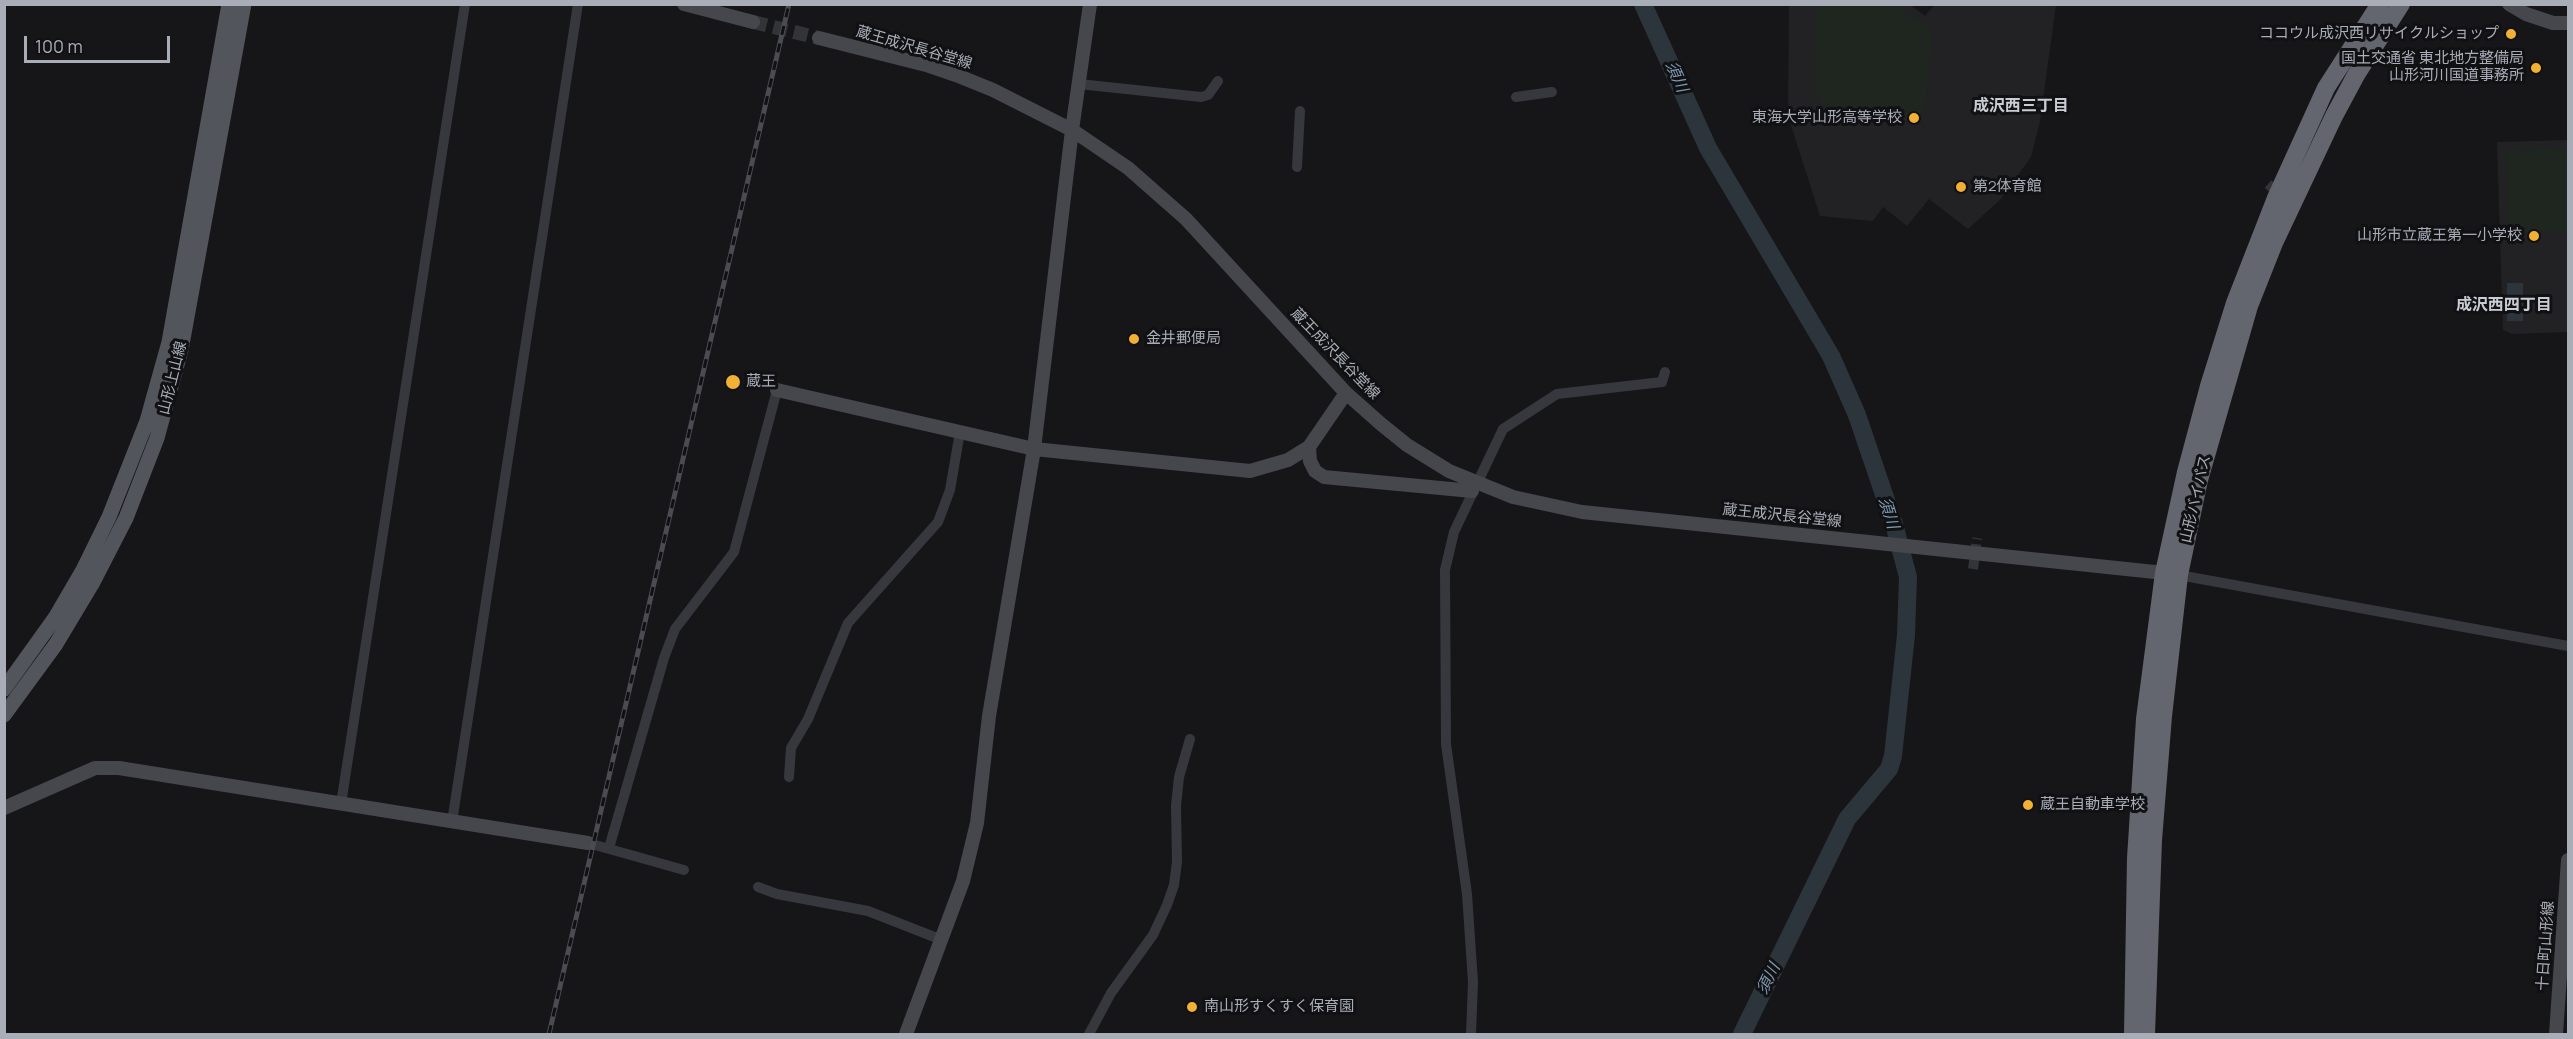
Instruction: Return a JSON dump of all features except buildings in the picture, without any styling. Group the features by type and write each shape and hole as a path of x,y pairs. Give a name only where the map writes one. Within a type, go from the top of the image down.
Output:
{"highway":[{"name":"山形バイパス","path":"2133,1035 2136,858 2145,719 2171,574 2186,472 2209,386 2235,303 2311,116 2341,62 2379,4"},
{"name":"山形バイパス","path":"2146,1035 2149,917 2171,574 2249,306 2274,243 2318,147 2356,75 2402,4"}],"main road":[{"name":"山形上山線","path":"4,689 55,618 83,570 109,517 147,421 170,342 229,4"},
{"name":"山形上山線","path":"4,715 56,644 92,584 126,518 157,438 181,350 244,4"}],"street":[{"path":"340,804 465,4"},
{"path":"452,822 578,4"},
{"path":"684,4 753,22"},
{"path":"906,1035 963,880 977,823 989,716 1034,449 1072,130 1090,4"},
{"path":"2509,4 2526,15 2553,23 2568,23"},
{"name":"蔵王成沢長谷堂線","path":"819,38 926,65 993,90 1072,130 1128,168 1186,219 1346,393 1407,445 1475,487 1557,508 2171,574"},
{"path":"1079,84 1201,97 1208,95 1218,81"},
{"path":"1516,97 1552,92"},
{"path":"1297,167 1299,111"},
{"path":"1471,1035 1473,982 1467,894 1446,744 1445,570 1454,532 1503,429 1557,394 1591,388 1662,382 1665,372"},
{"path":"609,848 664,658 675,629 734,552 777,390 1034,449 1250,471 1288,460 1309,447 1346,393"},
{"path":"789,777 791,748 808,719 848,623 938,522 950,490 960,432"},
{"path":"1309,447 1310,461 1315,471 1324,477 1475,487"},
{"path":"2171,574 2568,646"},
{"path":"1089,1035 1111,993 1153,935 1174,885 1177,862 1176,806 1179,777 1190,739"},
{"path":"4,808 95,768 119,768 588,843 684,870"},
{"name":"十日町山形線","path":"2556,1035 2568,860"},
{"path":"758,887 777,894 868,911 942,940"}],"shaded area":[{"name":"東海大学山形高等学校","path":"1789,5 1910,5 1925,16 1934,5 2056,5 2040,121 2031,157 2001,199 1968,229 1929,199 1907,226 1883,207 1873,221 1820,216 1788,116"},
{"path":"1816,5 1895,5 1932,31 1925,112 1913,122 1824,104 1814,92"},
{"name":"山形市立蔵王第一小学校","path":"2568,140 2568,332 2512,334 2503,330 2497,142"},
{"path":"2568,149 2568,231 2508,232 2506,150"},
{"path":"2507,283 2523,283 2523,321 2507,321"}],"waterway":[{"name":"須川","path":"1643,4 1708,148 1831,356 1857,415 1894,524 1908,577 1906,635 1893,756 1889,769 1847,819 1742,1034"}],"tunnel":[{"path":"753,22 819,38"},
{"path":"2268,184 2300,212"},
{"path":"1973,569 1977,538"}],"railway":[{"path":"549,1034 789,4"}],"place":[{"name":"ココウル成沢西リサイクルショップ","path":"2511,34"},
{"name":"国土交通省 東北地方整備局 山形河川国道事務所","path":"2536,68"},
{"name":"東海大学山形高等学校","path":"1914,118"},
{"name":"第2体育館","path":"1961,187"},
{"name":"山形市立蔵王第一小学校","path":"2534,236"},
{"name":"金井郵便局","path":"1134,339"},
{"name":"蔵王","path":"733,382"},
{"name":"蔵王自動車学校","path":"2028,805"},
{"name":"南山形すくすく保育園","path":"1192,1007"}],"district":[{"name":"成沢西三丁目","path":"2021,107"},
{"name":"成沢西四丁目","path":"2504,306"}]}
